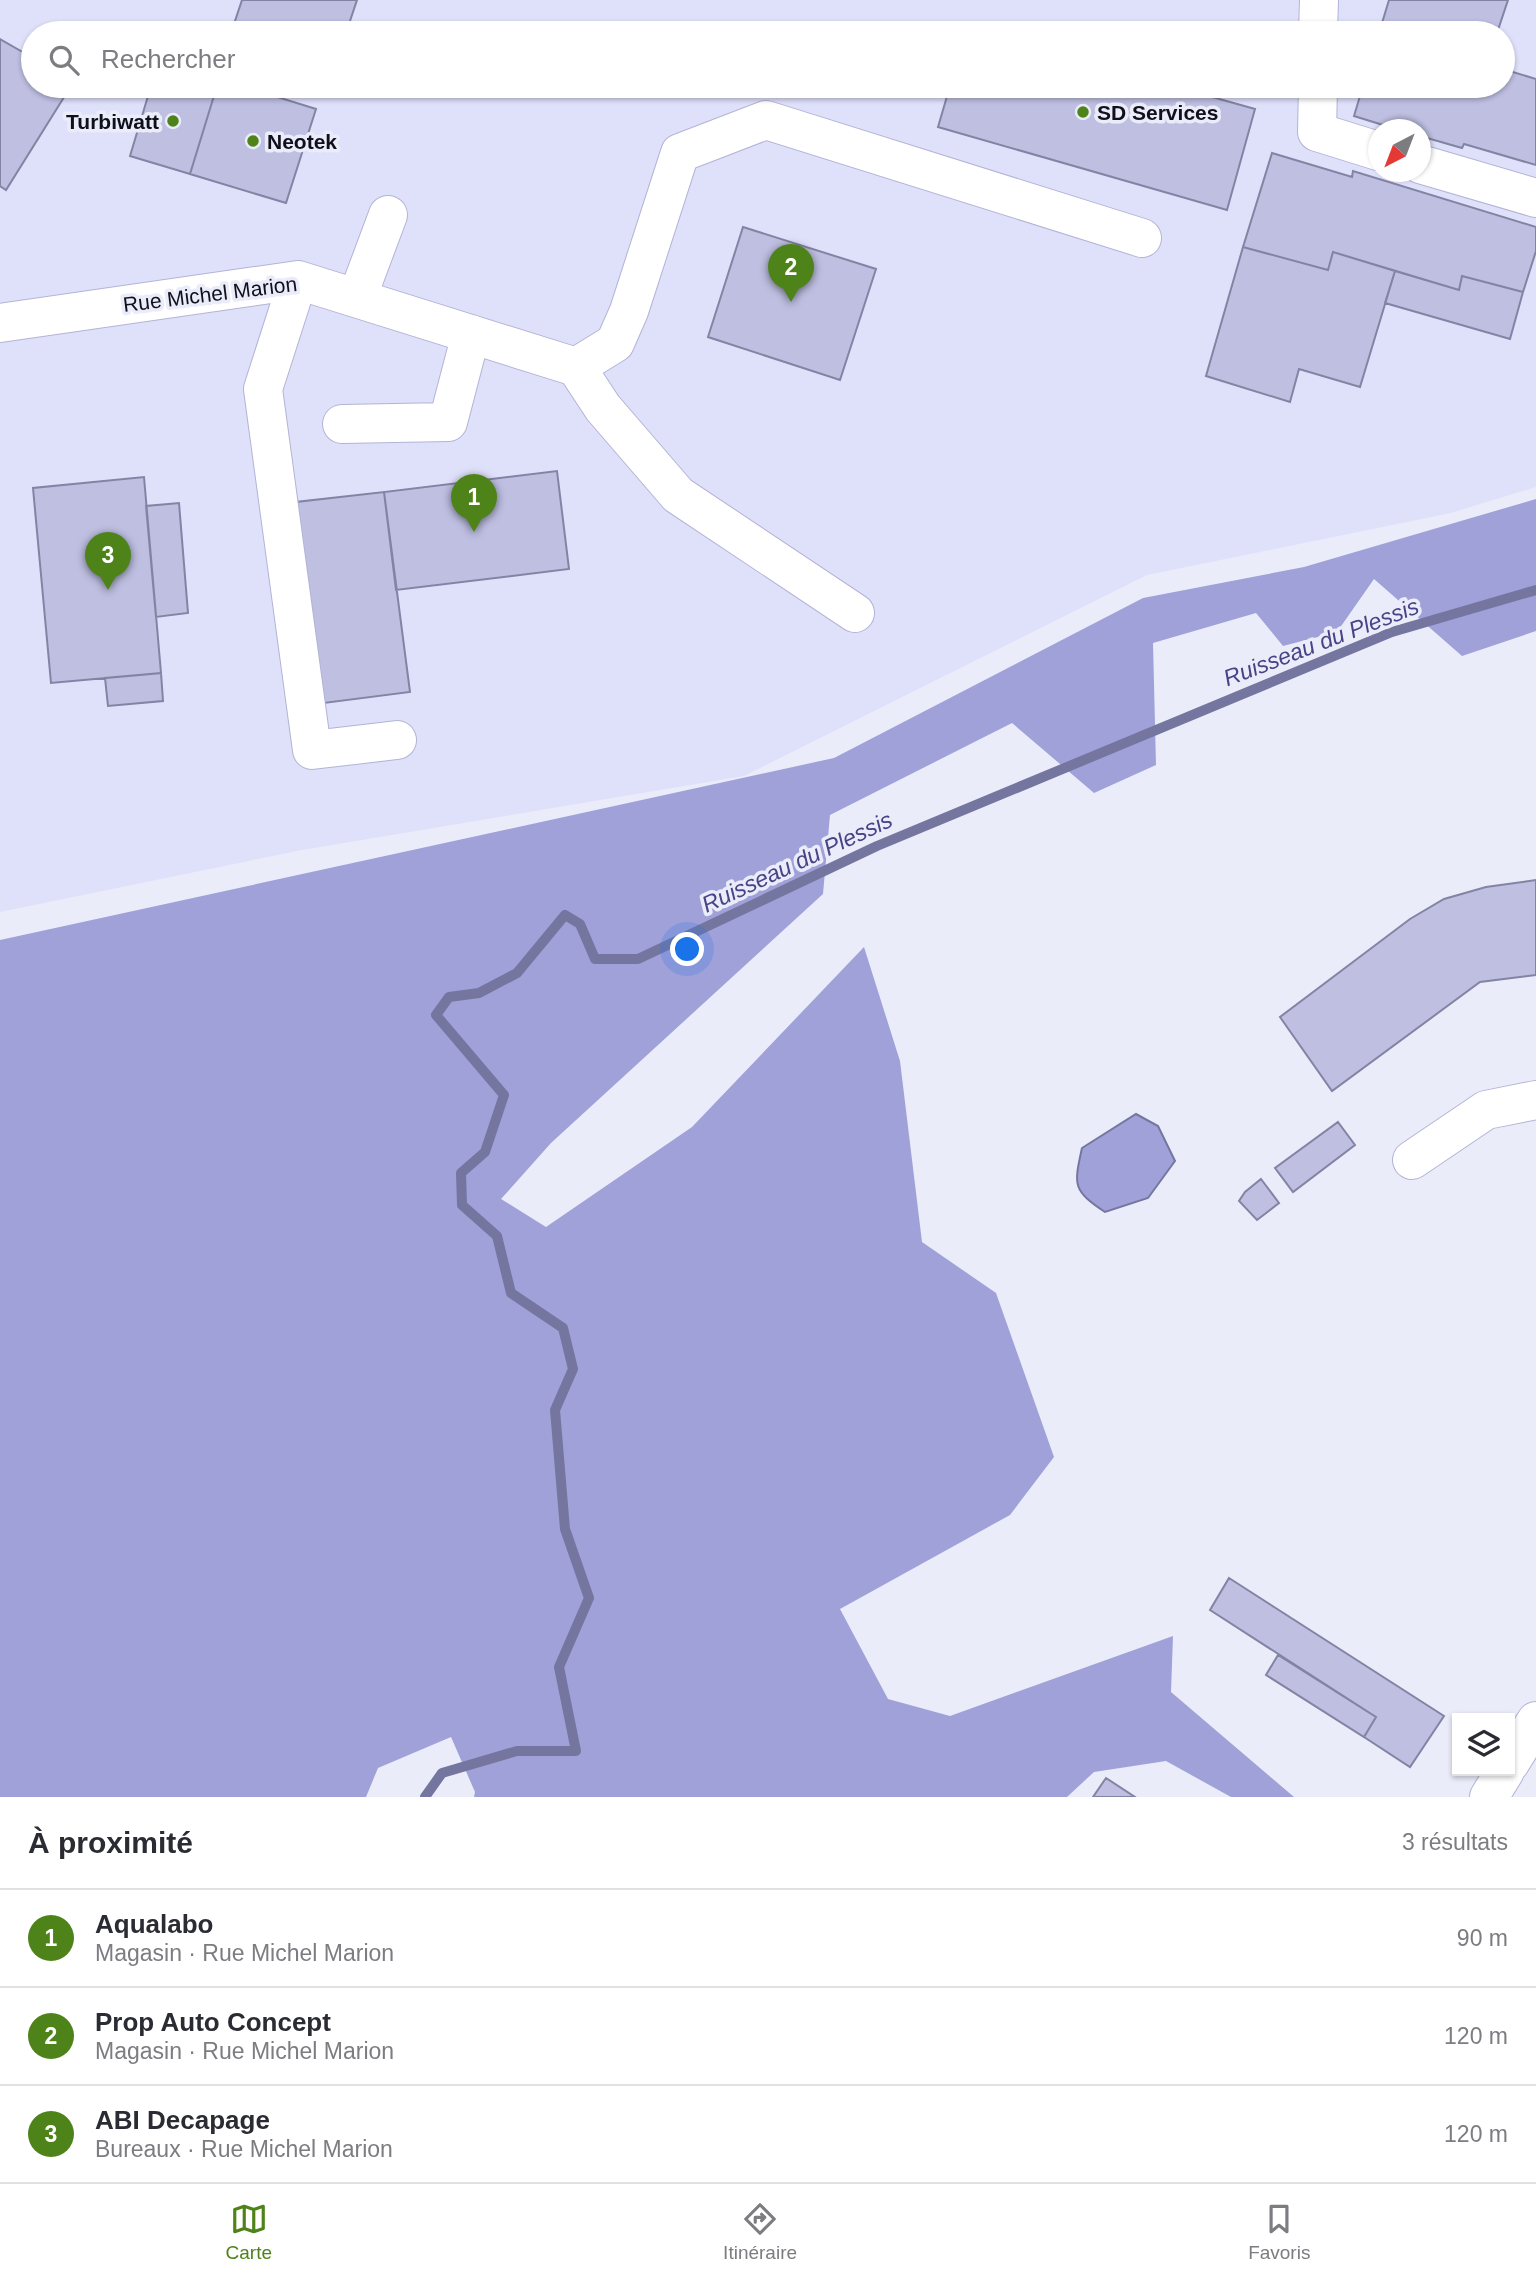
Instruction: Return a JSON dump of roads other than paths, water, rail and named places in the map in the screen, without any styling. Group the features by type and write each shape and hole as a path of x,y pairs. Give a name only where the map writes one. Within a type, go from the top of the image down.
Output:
{"street":[{"path":"1318,21 1319,0"},
{"path":"1318,98 1317,132 1368,148"},
{"path":"855,613 678,495 603,408 576,367 615,343 629,310 680,153 766,120 1142,238"},
{"path":"1431,167 1536,198"},
{"path":"357,298 388,215"},
{"path":"298,280 263,388 312,750 397,740"},
{"name":"Rue Michel Marion","path":"0,323 298,280 576,367"},
{"path":"342,424 448,422 471,334"},
{"path":"1412,1160 1486,1110 1536,1100"},
{"path":"1515,1755 1536,1721"},
{"path":"1489,1797 1502,1776"}],"waterway":[{"name":"Ruisseau du Plessis","path":"425,1797 442,1773 517,1751 576,1751 559,1667 589,1598 565,1529 555,1410 573,1369 563,1328 511,1293 497,1236 462,1205 461,1173 485,1152 504,1095 436,1015 449,997 479,993 517,973 565,915 580,924 595,959 638,959 877,846 1392,632 1536,590"}],"place":[{"name":"SD Services","path":"1083,112"},
{"name":"Turbiwatt","path":"173,121"},
{"name":"Neotek","path":"253,141"},
{"name":"Prop Auto Concept","path":"791,302"},
{"name":"Aqualabo","path":"474,532"},
{"name":"ABI Decapage","path":"108,590"}]}
